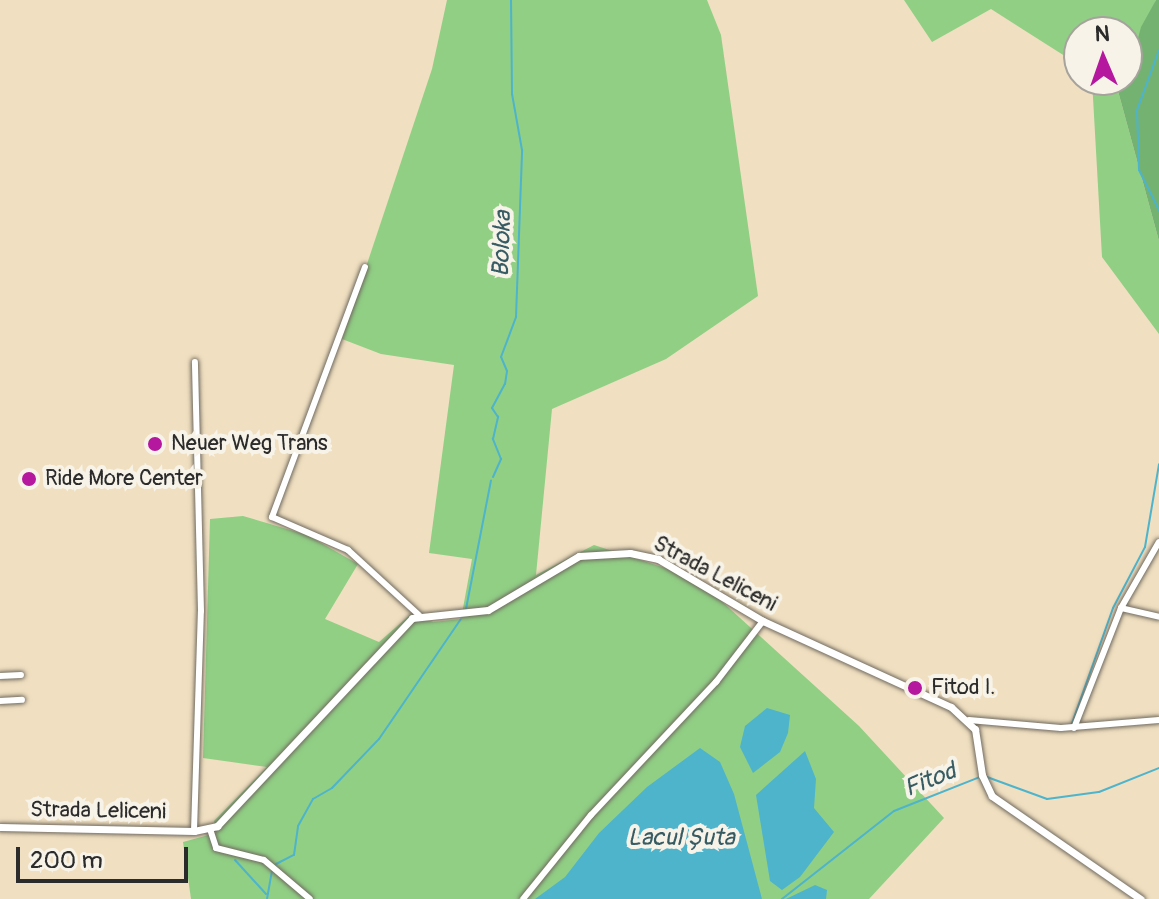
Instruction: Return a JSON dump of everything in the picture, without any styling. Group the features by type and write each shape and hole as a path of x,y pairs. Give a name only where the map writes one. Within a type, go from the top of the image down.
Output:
{"main road":[{"name":"Strada Leliceni","path":"419,615 488,610 579,556 630,553 658,559 763,621 969,720"},
{"path":"210,829 282,761 399,629 419,615"},
{"path":"969,720 979,740 983,777 1000,804 1141,899"},
{"name":"Strada Leliceni","path":"0,827 210,829"}],"street":[{"path":"365,267 272,517 348,550 419,615"},
{"name":"Strada Leliceni","path":"194,831 201,611 195,362"},
{"path":"1074,728 1121,608 1159,542"},
{"path":"1121,608 1159,617"},
{"path":"523,899 591,815 716,682 763,621"},
{"path":"0,676 21,675"},
{"path":"0,701 22,700"},
{"path":"969,720 1074,728 1159,720"},
{"path":"210,829 216,848 264,860 310,899"}],"green space":[{"path":"447,0 707,0 721,35 758,296 666,359 552,409 536,575 594,545 696,578 859,726 944,818 869,899 191,899 183,842 216,833 214,821 267,767 203,758 210,519 243,516 307,535 358,564 325,619 379,642 411,614 433,622 461,619 472,559 429,553 454,365 381,354 342,339 432,69"},
{"path":"904,0 1156,0 1143,29 1143,16 1063,16 1063,55 991,9 932,42"},
{"path":"1156,0 1159,0 1159,241 1119,96 1143,96 1143,23"},
{"path":"1093,96 1119,96 1159,241 1159,334 1102,257"}],"water":[{"path":"767,708 790,715 788,733 780,752 753,773 740,747 745,726"},
{"name":"Lacul Șuta","path":"700,748 720,762 734,794 762,899 535,899 565,877 599,833 647,787"},
{"path":"805,751 816,779 814,808 834,832 800,877 782,890 770,881 756,795"},
{"path":"815,885 827,890 826,899 786,899"}],"waterway":[{"name":"Boloka","path":"493,477 501,459 493,439 498,417 492,408 505,384 507,371 501,357 516,317 522,150 512,94 511,0"},
{"path":"1159,50 1137,110 1139,170 1159,210"},
{"path":"1071,726 1113,608 1145,547 1159,464"},
{"name":"Boloka","path":"466,609 491,480"},
{"name":"Boloka","path":"276,864 294,855 298,826 313,799 332,788 379,739 461,619"},
{"name":"Fitod","path":"987,777 1047,799 1099,792 1159,768"},
{"name":"Fitod","path":"782,899 894,811 980,777"},
{"path":"235,860 266,894"},
{"name":"Boloka","path":"267,899 272,871"}],"place":[{"name":"Neuer Weg Trans","path":"155,444"},
{"name":"Ride More Center","path":"29,479"},
{"name":"Fitod I.","path":"915,688"}]}
